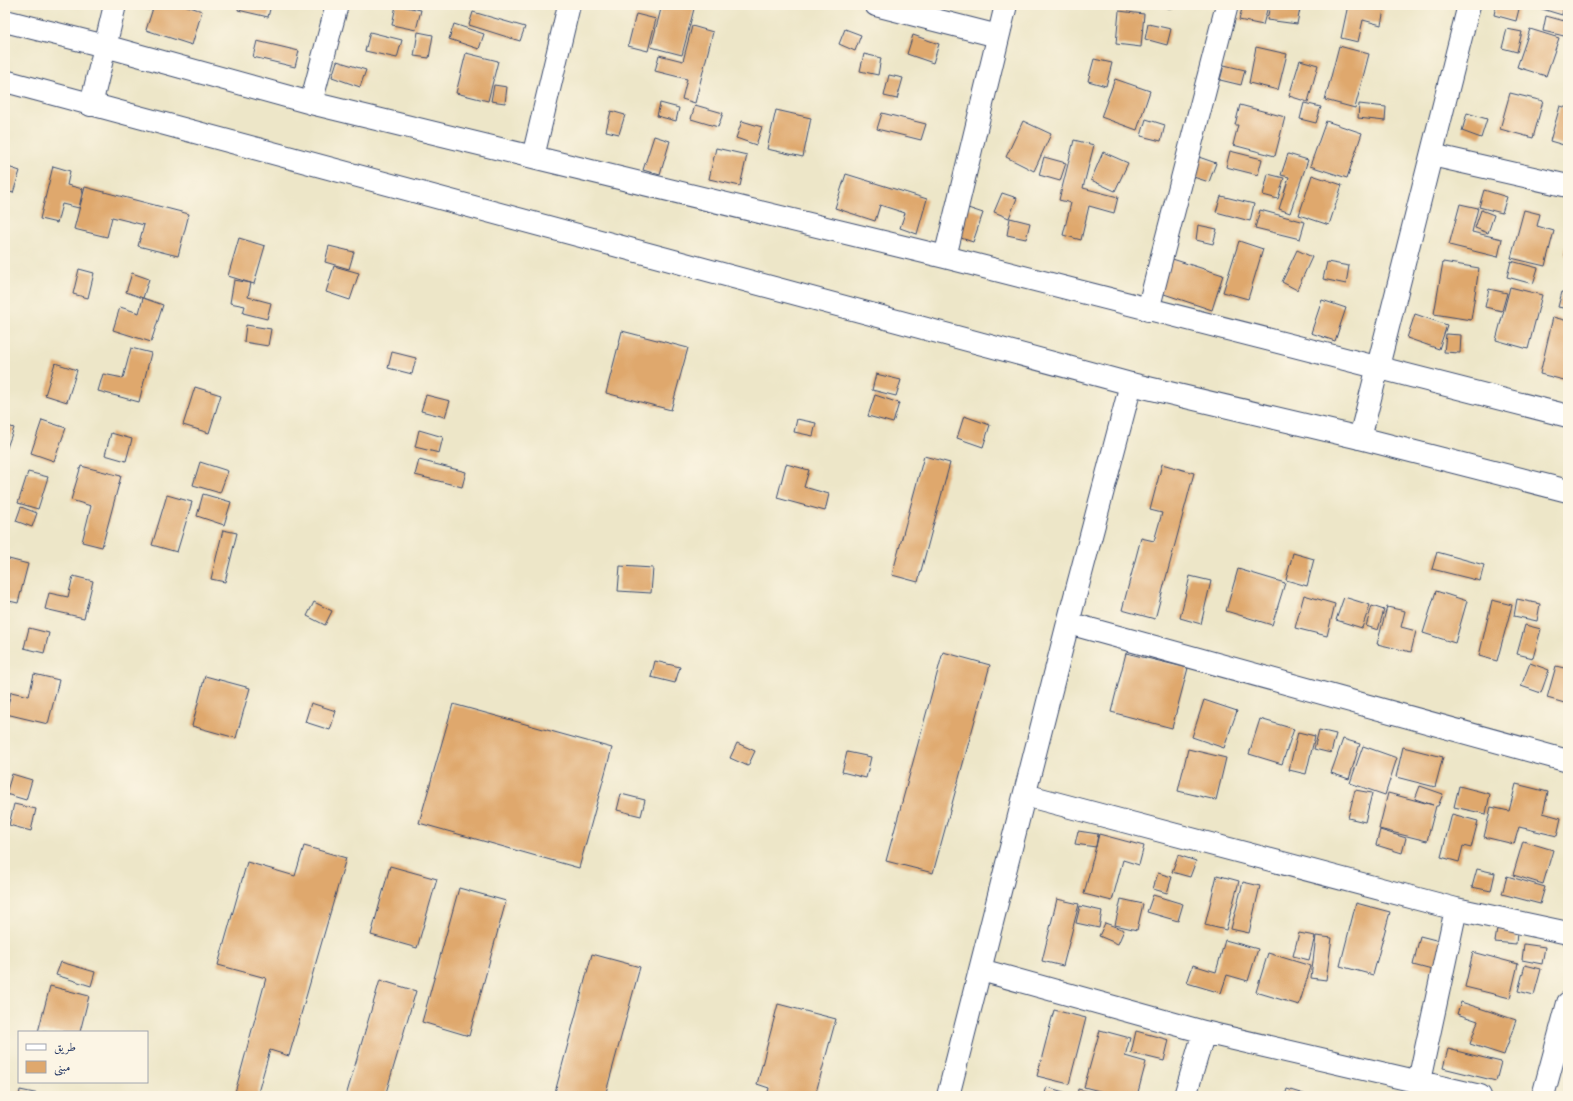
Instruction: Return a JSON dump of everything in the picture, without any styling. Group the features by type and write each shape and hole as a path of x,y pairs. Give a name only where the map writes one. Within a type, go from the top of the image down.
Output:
{"street":[{"path":"91,105 116,5"},
{"path":"311,103 337,5"},
{"path":"533,157 569,5"},
{"path":"876,5 998,36"},
{"path":"945,257 1006,5"},
{"path":"1148,310 1227,5"},
{"path":"1360,438 1469,5"},
{"path":"5,21 105,46 311,103 945,257 1568,416"},
{"path":"5,82 1131,384 1360,438 1568,491"},
{"path":"1432,154 1568,186"},
{"path":"948,1096 1068,622 1131,384"},
{"path":"1068,622 1568,761"},
{"path":"1025,795 1456,909 1568,933"},
{"path":"1419,1081 1456,909"},
{"path":"980,970 1204,1032 1480,1096"},
{"path":"1543,1096 1568,1003"},
{"path":"1185,1096 1204,1032"}],"building":[{"path":"131,5 151,5 149,10"},
{"path":"154,5 184,5 202,11 192,45 146,30"},
{"path":"239,5 271,5 268,17 238,10"},
{"path":"396,5 421,10 416,30 392,25"},
{"path":"662,5 695,5 682,55 651,47"},
{"path":"1157,5 1172,5 1172,9"},
{"path":"1243,5 1268,6 1263,25 1239,20"},
{"path":"1270,5 1300,9 1297,24 1267,20"},
{"path":"1348,5 1363,5 1384,10 1381,25 1363,20 1358,42 1341,38"},
{"path":"1496,5 1520,5 1516,21 1494,15"},
{"path":"1529,5 1564,5 1562,15"},
{"path":"1119,11 1144,14 1141,47 1116,44"},
{"path":"473,12 525,27 520,41 469,25"},
{"path":"636,14 656,19 648,51 628,46"},
{"path":"1546,16 1568,22 1564,36 1543,31"},
{"path":"454,24 484,34 479,49 449,39"},
{"path":"1148,24 1171,29 1167,45 1145,39"},
{"path":"692,26 713,32 695,103 682,99 687,79 655,71 659,55 683,61"},
{"path":"845,29 861,35 855,51 839,44"},
{"path":"1507,29 1522,32 1517,52 1502,48"},
{"path":"1530,29 1559,38 1546,76 1517,67"},
{"path":"370,32 402,40 397,58 365,51"},
{"path":"418,32 433,35 429,58 414,56"},
{"path":"913,35 939,44 933,63 907,54"},
{"path":"257,41 299,51 295,67 253,57"},
{"path":"1339,46 1369,54 1355,108 1325,100"},
{"path":"1256,47 1287,54 1278,90 1249,83"},
{"path":"466,53 498,61 488,101 456,93"},
{"path":"864,54 881,58 878,75 860,71"},
{"path":"1094,59 1112,63 1106,86 1088,81"},
{"path":"1300,60 1318,65 1308,102 1289,96"},
{"path":"337,61 366,70 360,87 332,77"},
{"path":"1224,65 1245,70 1241,85 1220,80"},
{"path":"889,75 903,78 897,99 884,96"},
{"path":"1115,79 1150,91 1137,130 1101,117"},
{"path":"494,85 507,87 505,103 491,101"},
{"path":"1510,93 1543,101 1533,138 1500,129"},
{"path":"660,103 679,108 676,121 657,116"},
{"path":"1304,103 1321,107 1316,123 1300,119"},
{"path":"1359,104 1386,107 1385,121 1358,118"},
{"path":"695,105 723,113 718,127 691,119"},
{"path":"1240,105 1285,117 1275,156 1233,145 1238,125 1235,125"},
{"path":"1560,106 1568,108 1567,146 1550,141"},
{"path":"776,110 811,118 803,157 767,149"},
{"path":"611,111 625,115 619,134 606,131"},
{"path":"882,113 926,124 921,140 877,129"},
{"path":"1467,113 1487,119 1481,138 1462,131"},
{"path":"1146,119 1165,125 1161,141 1141,136"},
{"path":"742,121 762,127 756,145 736,138"},
{"path":"1023,121 1051,134 1034,171 1006,157"},
{"path":"1326,121 1362,133 1347,178 1310,166"},
{"path":"654,136 670,141 660,175 643,170"},
{"path":"1074,140 1094,145 1083,188 1118,197 1114,213 1089,206 1081,240 1063,235 1071,203 1059,200"},
{"path":"716,148 747,155 740,186 709,179"},
{"path":"1230,151 1262,159 1258,175 1226,167"},
{"path":"1103,152 1128,163 1115,191 1091,180"},
{"path":"1190,154 1216,163 1209,182 1184,174"},
{"path":"1288,154 1308,160 1290,213 1279,209 1289,177 1281,175"},
{"path":"1044,157 1066,163 1060,181 1039,175"},
{"path":"5,166 20,171 13,193 5,190"},
{"path":"53,166 70,171 67,185 83,189 79,208 62,204 57,223 40,219"},
{"path":"846,174 927,199 917,234 900,228 905,213 880,205 875,221 835,208"},
{"path":"1268,174 1284,178 1278,199 1263,195"},
{"path":"1312,175 1342,185 1329,225 1299,215"},
{"path":"85,187 189,214 178,256 138,246 144,225 112,217 107,237 74,229"},
{"path":"1484,190 1507,197 1502,213 1479,207"},
{"path":"1002,193 1017,198 1009,218 994,212"},
{"path":"1221,196 1254,204 1250,221 1216,212"},
{"path":"1460,204 1478,208 1472,232 1502,239 1498,257 1449,245"},
{"path":"959,205 983,213 973,242 949,234"},
{"path":"1260,210 1305,222 1300,239 1255,228"},
{"path":"1481,210 1494,215 1488,233 1475,228"},
{"path":"1524,210 1540,214 1537,226 1554,231 1545,266 1511,258"},
{"path":"1010,218 1030,223 1026,239 1007,235"},
{"path":"1198,225 1217,229 1213,244 1196,240"},
{"path":"1568,235 1568,256 1565,255"},
{"path":"239,238 265,246 254,284 228,276"},
{"path":"1239,241 1263,249 1248,299 1223,292"},
{"path":"329,246 354,252 349,269 325,262"},
{"path":"1297,250 1312,257 1297,290 1282,282"},
{"path":"1166,257 1223,275 1212,310 1155,291"},
{"path":"1511,261 1538,268 1533,284 1507,277"},
{"path":"1327,262 1349,266 1346,284 1323,279"},
{"path":"1443,262 1479,268 1471,320 1434,314"},
{"path":"334,266 359,273 350,300 326,292"},
{"path":"79,269 94,273 88,298 73,294"},
{"path":"132,273 149,279 143,298 126,292"},
{"path":"234,280 251,283 248,297 271,303 267,319 243,313 245,306 230,303"},
{"path":"1510,287 1542,295 1528,349 1496,340"},
{"path":"1489,289 1507,293 1502,311 1485,307"},
{"path":"1562,292 1568,293 1568,309 1558,307"},
{"path":"143,298 163,305 151,342 113,330 120,307 139,313"},
{"path":"1322,300 1346,308 1335,341 1311,333"},
{"path":"1415,314 1447,325 1439,349 1407,338"},
{"path":"1553,317 1568,321 1568,381 1540,374"},
{"path":"246,325 271,329 268,346 244,342"},
{"path":"622,331 688,348 671,410 606,393"},
{"path":"1446,334 1461,335 1460,353 1444,352"},
{"path":"131,348 151,353 139,402 98,391 103,374 123,378"},
{"path":"392,352 416,358 412,374 388,368"},
{"path":"55,363 77,370 67,402 45,395"},
{"path":"876,374 901,380 896,396 872,390"},
{"path":"195,387 221,395 209,433 183,425"},
{"path":"426,395 450,401 445,417 421,411"},
{"path":"875,395 899,403 893,423 868,416"},
{"path":"964,416 990,425 983,447 957,438"},
{"path":"797,419 816,423 813,436 794,432"},
{"path":"42,420 66,428 54,461 31,453"},
{"path":"5,425 14,428 5,453"},
{"path":"419,430 443,437 439,453 415,447"},
{"path":"111,433 132,439 126,461 105,455"},
{"path":"924,456 950,463 918,582 892,575"},
{"path":"419,460 466,472 462,487 415,475"},
{"path":"200,462 228,471 220,493 193,485"},
{"path":"786,464 809,470 804,487 829,494 825,511 777,498"},
{"path":"1162,464 1194,473 1155,619 1122,610 1141,538 1154,541 1162,513 1150,510"},
{"path":"81,466 121,476 102,547 82,542 91,506 71,500"},
{"path":"28,472 48,477 38,509 18,503"},
{"path":"203,494 231,502 224,525 197,516"},
{"path":"167,495 192,502 177,552 152,545"},
{"path":"21,507 37,513 32,527 16,521"},
{"path":"223,530 237,533 225,582 211,579"},
{"path":"1437,552 1484,565 1480,581 1432,569"},
{"path":"1293,553 1314,559 1307,586 1286,580"},
{"path":"5,558 28,564 18,603 5,600"},
{"path":"620,566 653,568 651,593 618,591"},
{"path":"1238,569 1285,583 1272,625 1226,611"},
{"path":"73,576 93,581 84,618 45,609 49,593 68,597"},
{"path":"1190,576 1211,581 1201,624 1180,618"},
{"path":"1436,591 1467,601 1455,643 1423,633"},
{"path":"1304,595 1335,604 1327,636 1295,628"},
{"path":"1344,597 1370,605 1362,628 1336,620"},
{"path":"1517,599 1540,604 1537,621 1514,616"},
{"path":"1492,600 1512,605 1497,661 1479,656"},
{"path":"314,602 332,611 325,625 307,616"},
{"path":"1372,606 1384,610 1378,630 1366,626"},
{"path":"1387,607 1405,611 1401,627 1416,631 1411,652 1377,644"},
{"path":"1525,625 1541,629 1533,658 1517,654"},
{"path":"29,628 49,633 44,653 24,648"},
{"path":"943,652 990,665 933,873 886,861"},
{"path":"1126,653 1188,668 1172,728 1111,712"},
{"path":"655,661 680,667 675,683 651,677"},
{"path":"1530,663 1549,670 1541,693 1521,686"},
{"path":"1556,666 1568,669 1568,704 1547,698"},
{"path":"34,674 59,680 48,724 6,714 11,692 29,696"},
{"path":"205,676 250,688 236,738 192,726"},
{"path":"1204,700 1237,711 1224,748 1192,737"},
{"path":"311,703 336,711 330,730 305,722"},
{"path":"453,704 612,748 579,868 419,823"},
{"path":"1260,719 1294,729 1282,764 1249,754"},
{"path":"1319,730 1336,734 1331,753 1314,749"},
{"path":"1298,732 1315,736 1306,774 1289,770"},
{"path":"1343,739 1360,744 1349,779 1331,773"},
{"path":"737,743 755,751 748,766 730,758"},
{"path":"1363,746 1397,758 1385,795 1350,783"},
{"path":"1403,747 1443,757 1435,787 1396,777"},
{"path":"1188,749 1226,758 1216,800 1178,791"},
{"path":"847,752 871,757 866,778 842,772"},
{"path":"12,774 32,780 26,800 6,794"},
{"path":"1516,784 1548,792 1543,813 1561,818 1557,836 1519,827 1514,844 1484,837 1491,807 1509,811"},
{"path":"1420,786 1443,794 1438,806 1436,806 1427,841 1379,829 1388,793 1433,805 1415,799"},
{"path":"1459,786 1490,794 1486,814 1454,807"},
{"path":"1355,790 1372,793 1365,822 1348,818"},
{"path":"621,794 645,800 641,816 617,810"},
{"path":"14,804 36,809 31,831 9,825"},
{"path":"1452,814 1478,821 1471,848 1463,846 1459,862 1441,857"},
{"path":"1380,830 1406,838 1402,853 1376,845"},
{"path":"1078,831 1098,834 1096,847 1075,844"},
{"path":"1099,834 1144,846 1139,865 1123,860 1112,901 1084,894"},
{"path":"1523,841 1553,850 1543,884 1513,875"},
{"path":"304,846 346,858 289,1056 270,1050 257,1096 234,1096 266,978 218,965 247,862 295,876"},
{"path":"1178,855 1196,861 1190,877 1172,872"},
{"path":"390,866 437,879 417,948 371,935"},
{"path":"1477,869 1495,873 1491,891 1472,887"},
{"path":"1158,873 1172,877 1167,893 1153,889"},
{"path":"1217,875 1239,881 1226,930 1205,925"},
{"path":"1507,876 1545,887 1540,904 1502,894"},
{"path":"1243,882 1260,886 1249,933 1231,929"},
{"path":"459,888 506,901 469,1036 422,1022"},
{"path":"1153,895 1183,904 1178,921 1147,912"},
{"path":"1057,899 1079,904 1063,966 1042,961"},
{"path":"1121,899 1143,904 1137,930 1115,925"},
{"path":"1356,903 1390,912 1373,975 1340,966"},
{"path":"1080,906 1102,911 1099,928 1076,923"},
{"path":"1105,923 1124,930 1118,944 1099,936"},
{"path":"1497,929 1517,932 1516,944 1495,942"},
{"path":"1299,933 1315,936 1309,960 1293,956"},
{"path":"1316,936 1332,938 1326,980 1311,978"},
{"path":"1420,936 1459,946 1451,975 1413,965"},
{"path":"1225,940 1258,949 1248,981 1227,975 1221,993 1187,983 1193,965 1216,972"},
{"path":"1524,944 1545,947 1542,964 1522,960"},
{"path":"1473,952 1518,964 1510,998 1465,987"},
{"path":"1268,953 1311,966 1299,1005 1256,992"},
{"path":"592,954 640,967 605,1096 554,1096"},
{"path":"61,962 95,972 91,986 56,975"},
{"path":"1525,965 1541,969 1534,995 1518,991"},
{"path":"380,980 416,991 385,1096 346,1096"},
{"path":"50,986 89,996 80,1031 38,1031"},
{"path":"1461,1002 1516,1020 1504,1055 1470,1044 1478,1021 1457,1014"},
{"path":"778,1004 836,1019 815,1096 767,1096 769,1088 757,1084"},
{"path":"1054,1010 1086,1018 1069,1084 1037,1076"},
{"path":"1100,1030 1130,1038 1125,1056 1146,1062 1137,1096 1119,1096 1084,1087"},
{"path":"1136,1031 1169,1040 1164,1061 1131,1053"},
{"path":"1448,1049 1501,1062 1496,1081 1443,1068"},
{"path":"1047,1087 1077,1096 1044,1096"},
{"path":"1078,1089 1102,1095 1102,1096 1077,1096"},
{"path":"1287,1089 1310,1096 1285,1096"},
{"path":"20,1090 44,1095 44,1096 19,1096"}]}
